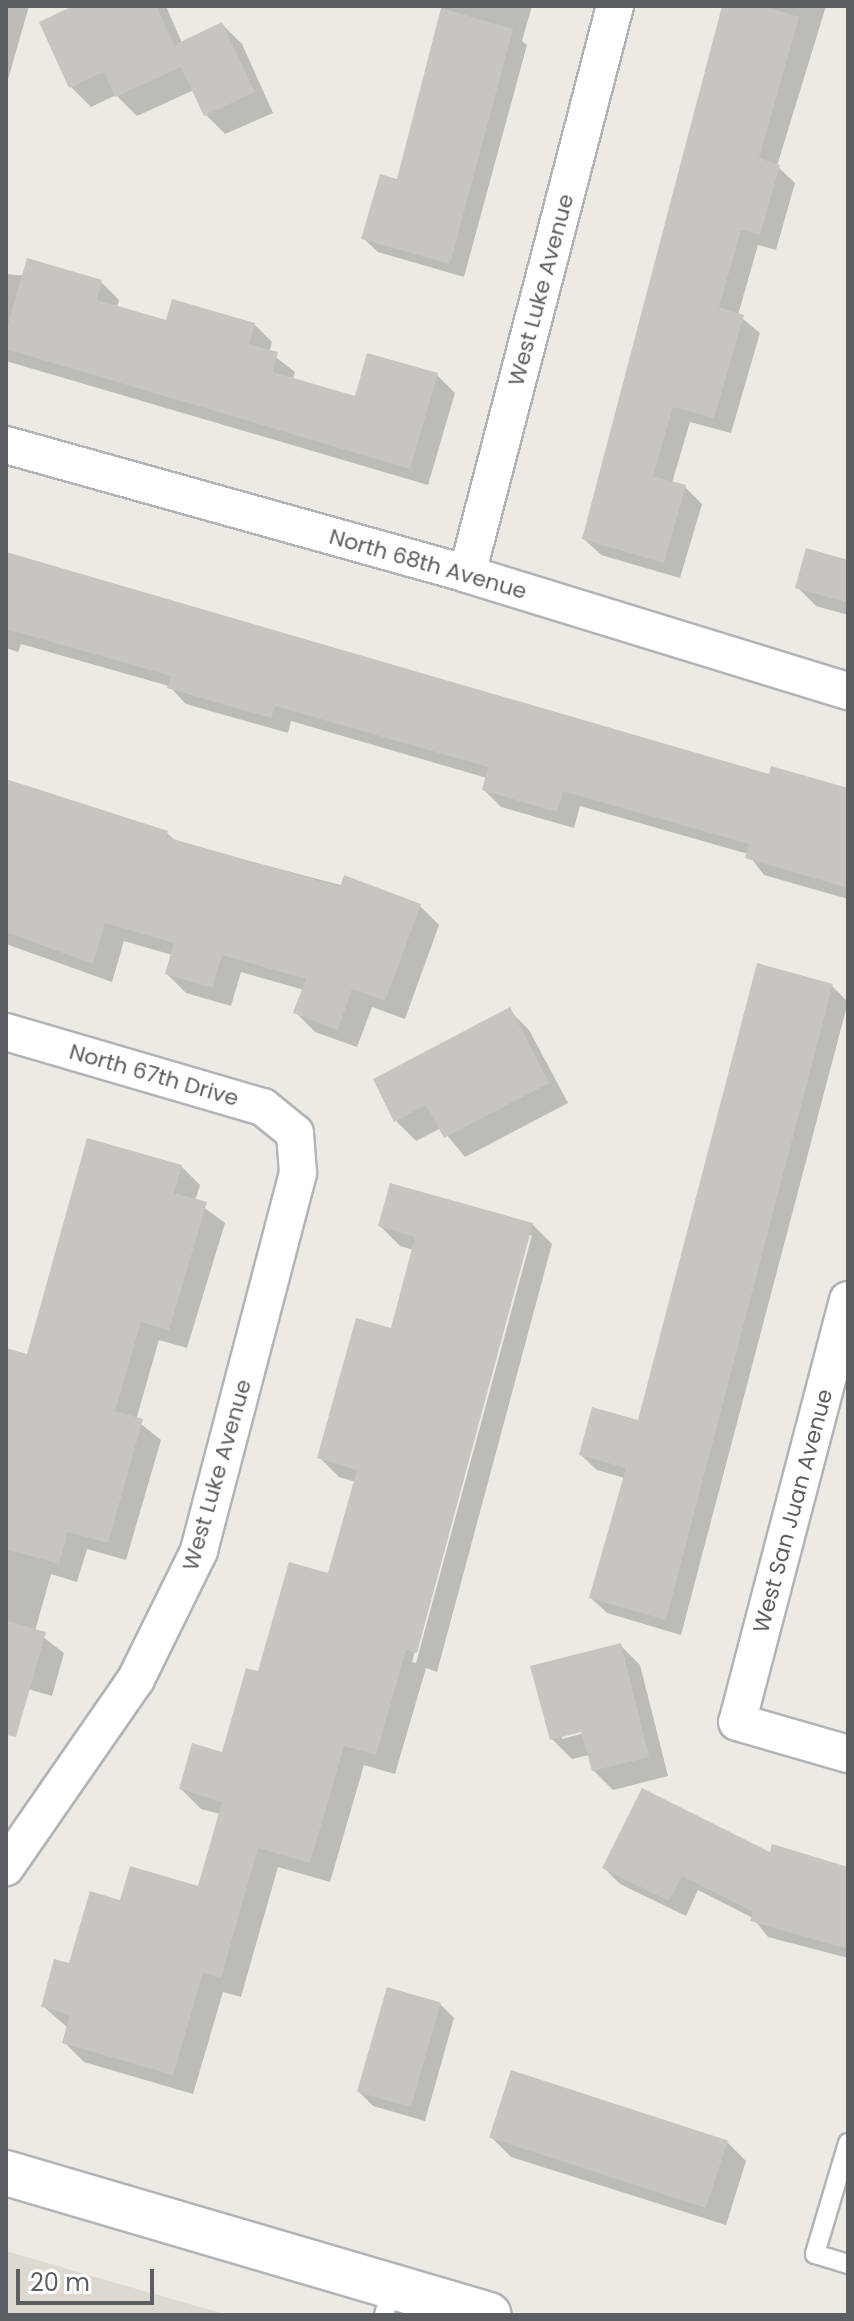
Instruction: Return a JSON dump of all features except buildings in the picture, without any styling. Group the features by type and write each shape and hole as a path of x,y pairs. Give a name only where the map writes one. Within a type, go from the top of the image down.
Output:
{"main road":[{"path":"6,2173 388,2301 489,2315"}],"street":[{"name":"West Luke Avenue","path":"467,574 615,6"},
{"name":"North 68th Avenue","path":"6,445 467,574 848,691"},
{"name":"North 67th Drive","path":"6,1032 263,1107 295,1133"},
{"name":"West Luke Avenue","path":"6,1867 136,1679 199,1551 295,1185 295,1133"},
{"name":"West San Juan Avenue","path":"848,1300 737,1722 848,1754"}],"lane":[{"path":"848,2143 815,2254 848,2264"}],"shaded area":[{"path":"6,2251 95,2277 228,2315 6,2315"}]}
